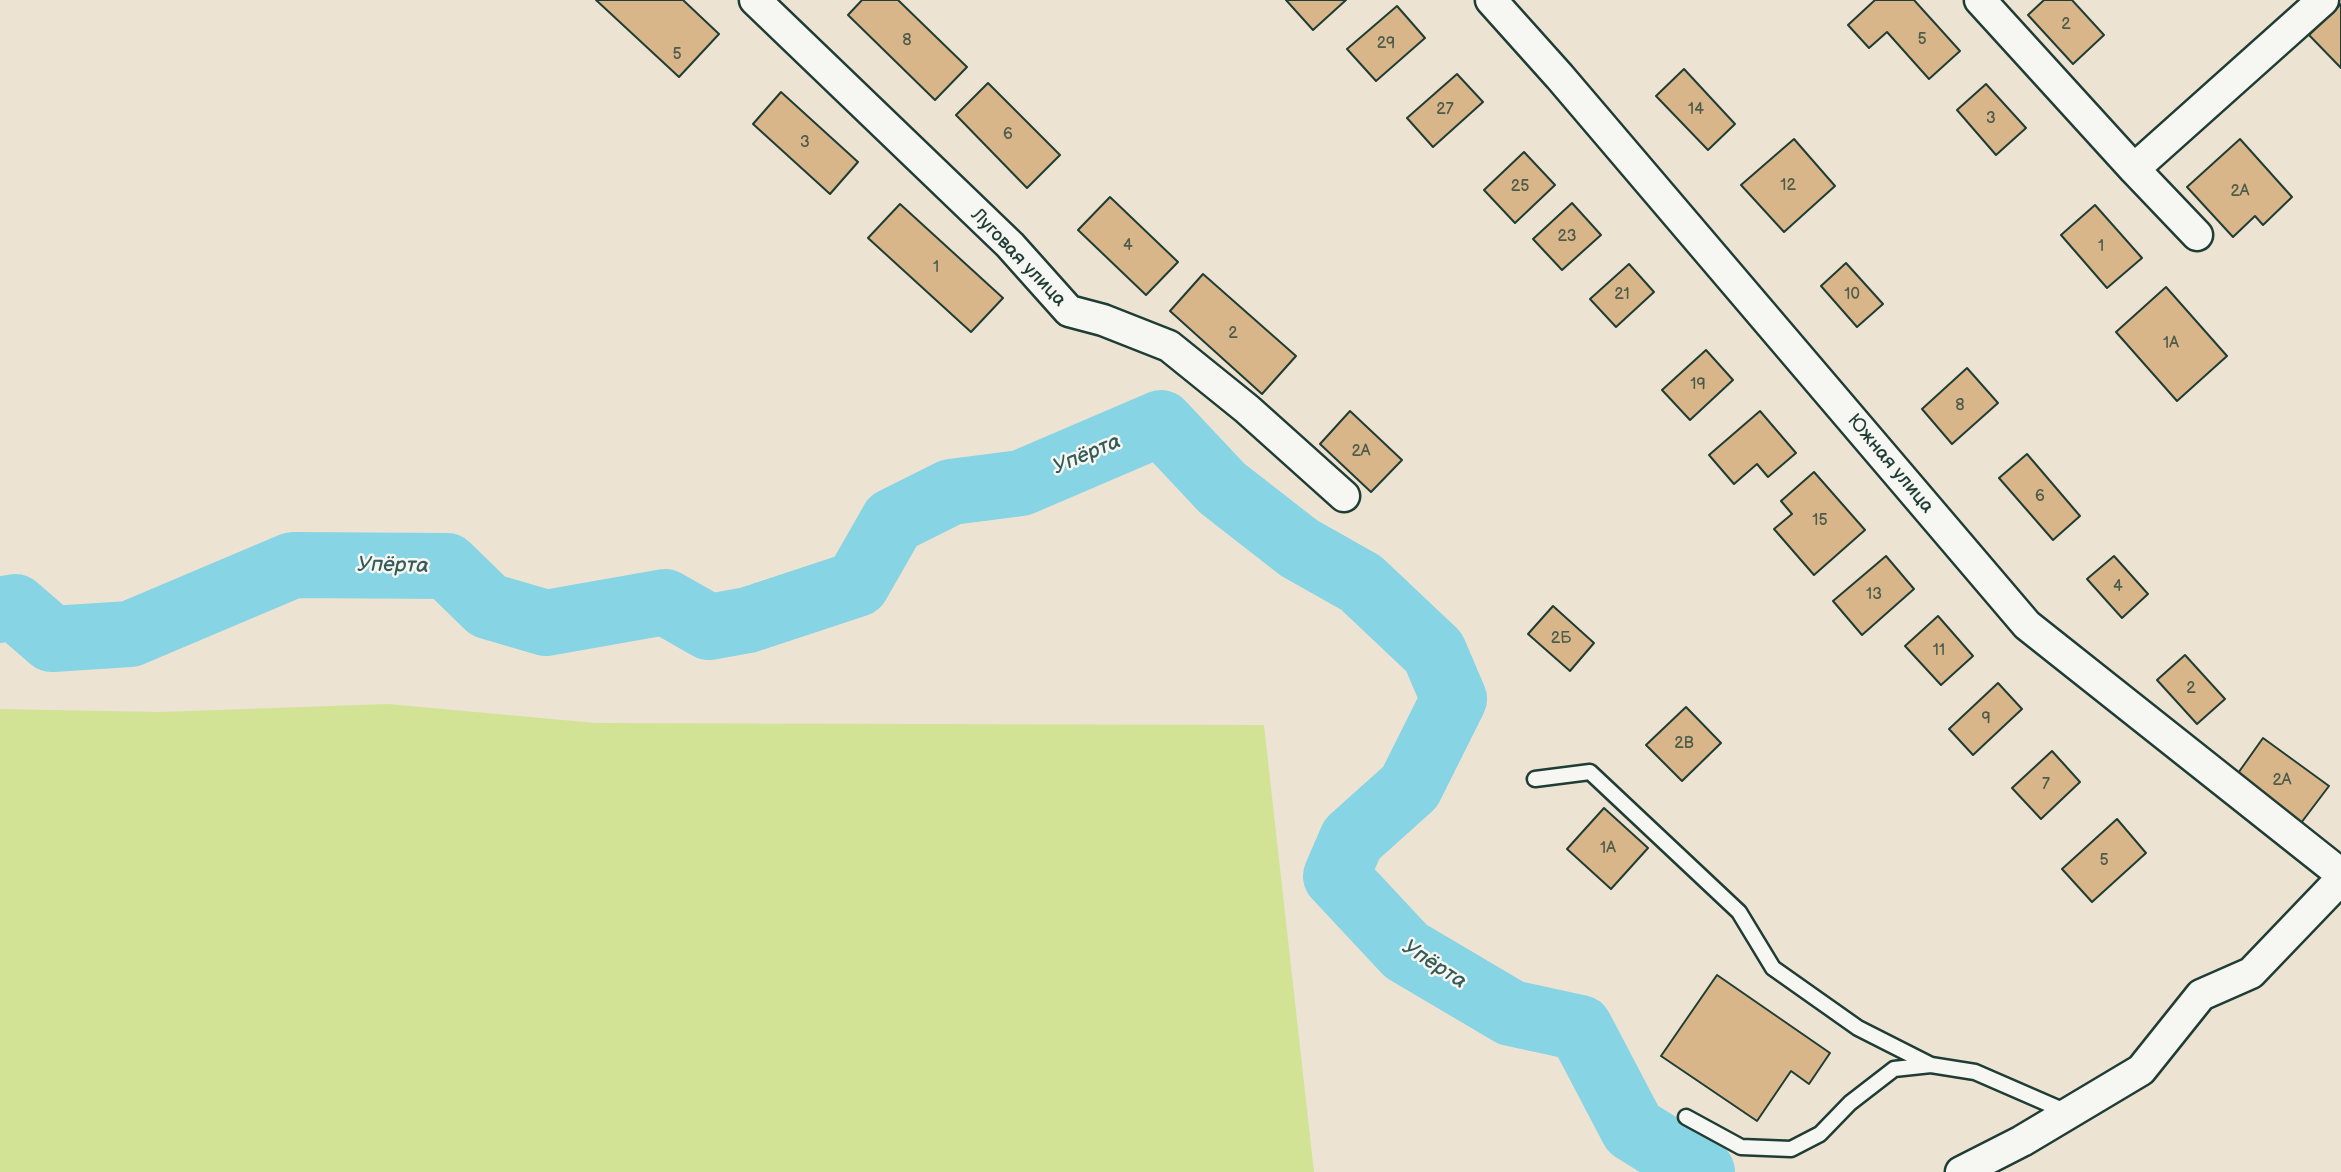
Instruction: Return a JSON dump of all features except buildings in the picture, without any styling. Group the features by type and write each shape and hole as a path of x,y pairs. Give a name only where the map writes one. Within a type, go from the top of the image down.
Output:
{"street":[{"name":"Луговая улица","path":"755,0 1010,245 1069,311 1103,320 1169,346 1247,409 1344,496"},
{"name":"Южная улица","path":"1492,0 2027,625 2341,874"},
{"path":"1980,0 2197,235"},
{"path":"2134,169 2323,0"},
{"path":"1961,1172 2022,1141 2141,1070 2201,995 2251,973 2341,879"}],"lane":[{"path":"1535,779 1590,772 1739,912 1773,968 1858,1028 1931,1065"},
{"path":"1686,1117 1741,1147 1791,1149 1819,1134 1850,1103 1894,1069 1931,1065 1975,1072 2069,1112"}],"green space":[{"path":"388,704 596,723 1264,725 1314,1172 0,1172 0,709 160,712"}],"waterway":[{"name":"Упёрта","path":"0,610 15,607 52,639 130,634 293,565 447,566 488,606 546,623 665,602 709,627 748,620 857,584 893,521 951,492 1021,483 1161,423 1222,488 1299,548 1361,583 1434,652 1454,699 1410,787 1352,839 1336,876 1406,951 1511,1013 1580,1028 1633,1129 1702,1172"}]}
